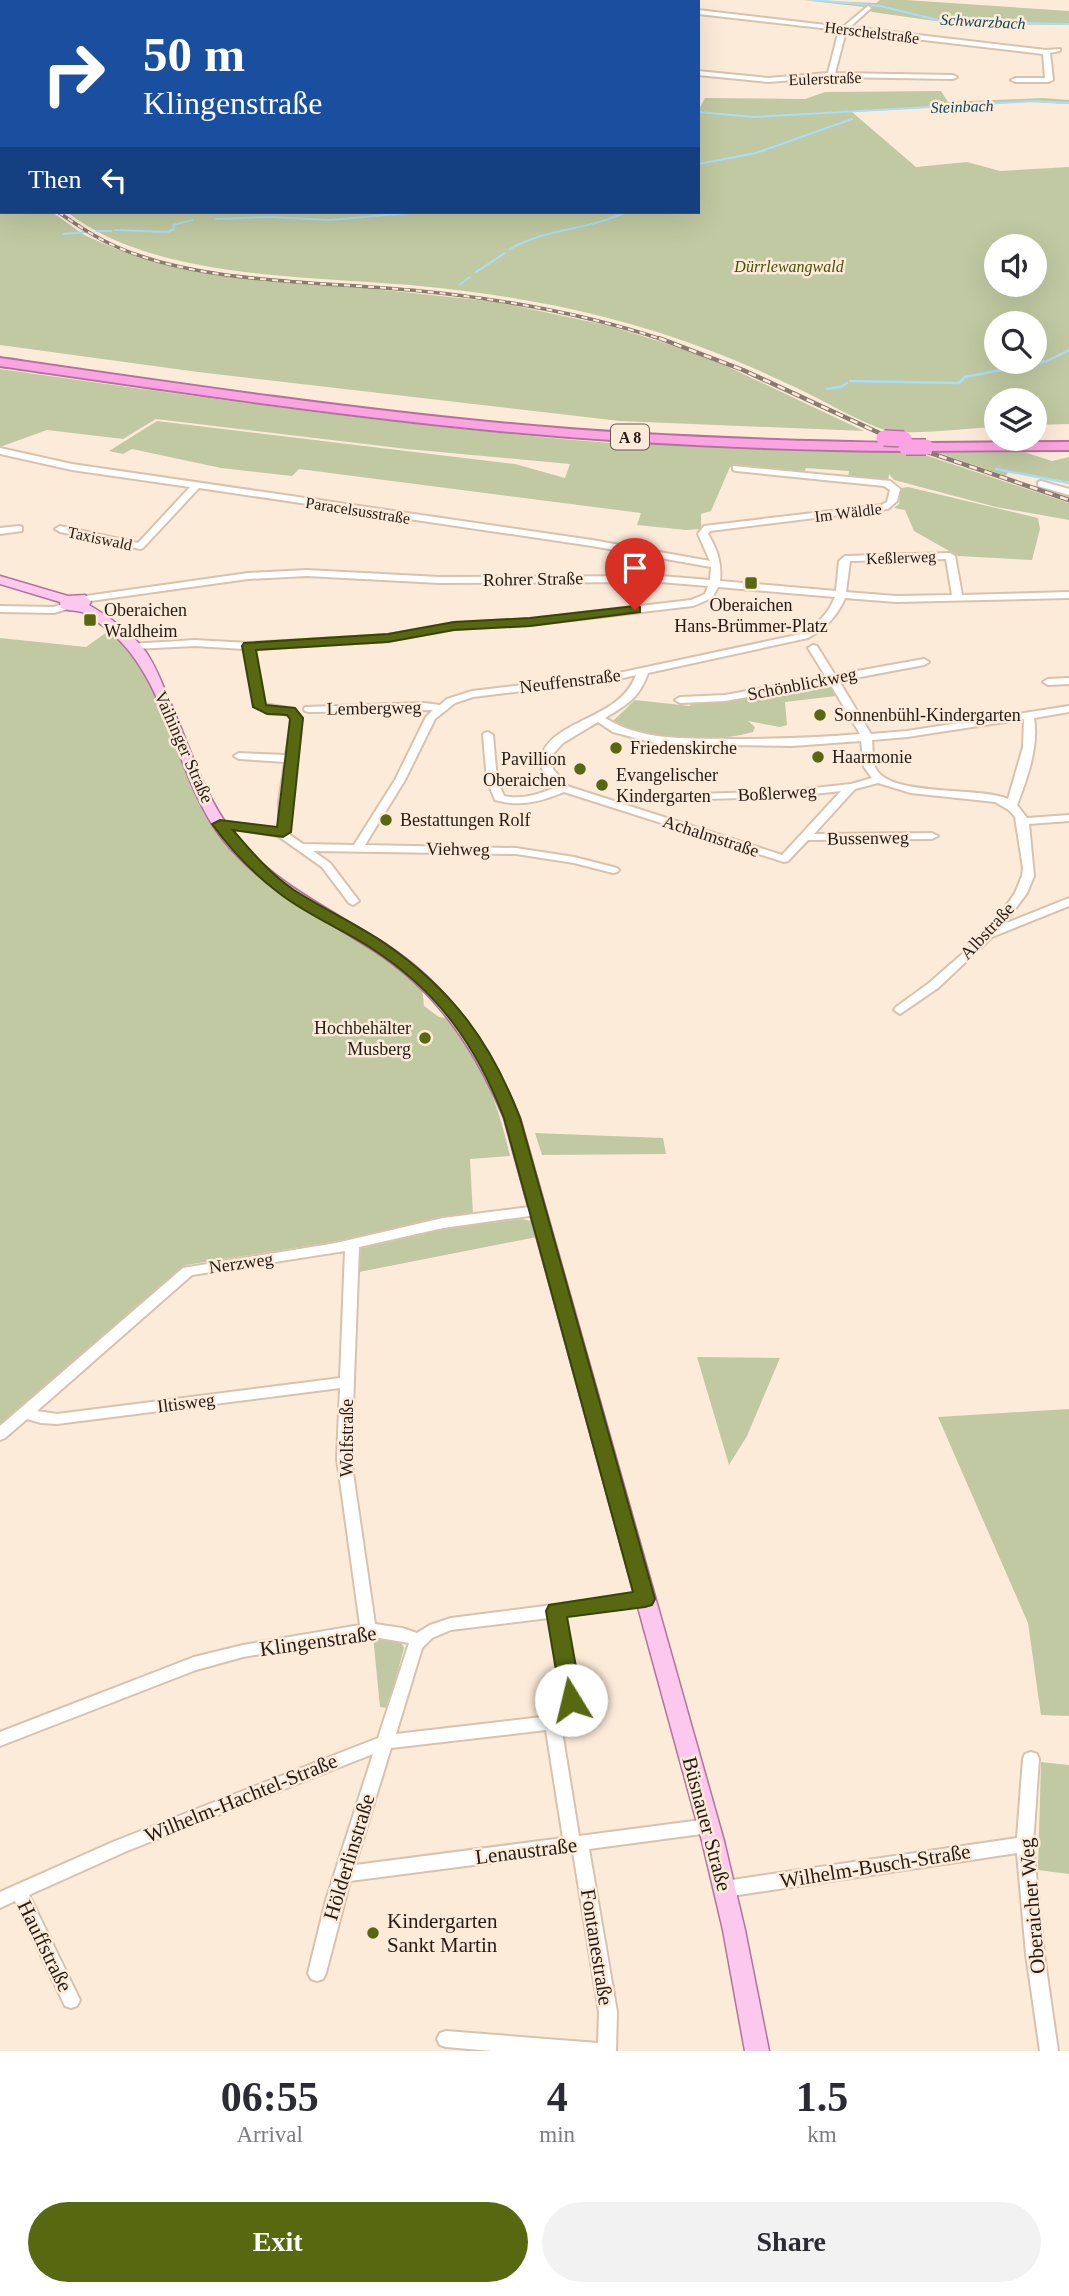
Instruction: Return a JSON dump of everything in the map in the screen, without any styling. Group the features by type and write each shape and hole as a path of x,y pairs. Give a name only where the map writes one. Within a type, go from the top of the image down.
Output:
{"highway":[{"name":"A 8","path":"0,353 328,399 503,419 655,430 884,438 926,447 1069,446"},
{"name":"A 8","path":"0,362 355,411 502,427 701,441 905,443 984,439"},
{"path":"1047,437 1069,436"}],"main road":[{"name":"Vaihinger Straße","path":"0,580 75,603 104,621 134,646 145,660 220,824 257,867 286,892 359,935 416,974 470,1032 497,1079 512,1118 538,1211"},
{"name":"Büsnauer Straße","path":"538,1211 709,1826 725,1889 758,2051"}],"street":[{"path":"831,75 843,29 867,8"},
{"name":"Herschelstraße","path":"700,12 1046,52 1058,50"},
{"path":"1015,80 1049,80 1046,52"},
{"name":"Eulerstraße","path":"700,73 768,80 831,75 953,77"},
{"name":"Paracelsusstraße","path":"0,451 69,466 592,543 716,565"},
{"name":"Im Wäldle","path":"716,565 714,550 703,534 704,530 710,527 887,508 894,500 895,489 887,483 736,468"},
{"path":"1041,484 1069,492"},
{"name":"Taxiswald","path":"60,530 140,546 196,486"},
{"path":"0,531 19,529"},
{"name":"Keßlerweg","path":"841,596 844,561 848,558 947,555 953,560 958,598"},
{"path":"134,646 207,643 249,646 388,638 454,626 530,622 682,604 703,600 709,596 715,584 716,565"},
{"name":"Rohrer Straße","path":"75,603 275,573 449,580 618,578 841,596 958,598 1069,595"},
{"name":"Neuffenstraße","path":"439,709 451,701 471,694 643,671 804,636 830,619 841,596"},
{"path":"0,609 50,610 75,603"},
{"path":"249,646 260,707 296,714 283,832"},
{"path":"813,648 868,738 869,766 878,780"},
{"name":"Schönblickweg","path":"680,700 725,698 924,662"},
{"path":"488,735 492,780 499,798 510,801 533,799 563,788 555,781 547,767 549,751 565,733 600,719 629,697 642,679 643,671"},
{"path":"1048,682 1068,676"},
{"name":"Lembergweg","path":"309,709 424,706 439,709"},
{"path":"358,847 400,780 432,717 439,709"},
{"path":"600,719 617,730 657,741 731,744 868,738 1069,709"},
{"path":"1012,805 1030,730 1028,715"},
{"path":"239,756 291,759"},
{"path":"851,787 878,780 900,788 988,797 1012,805 1025,821 1069,818"},
{"name":"Boßlerweg","path":"702,796 795,794 851,787"},
{"name":"Bussenweg","path":"784,859 851,787"},
{"name":"Achalmstraße","path":"563,788 784,859"},
{"name":"Albstraße","path":"900,1010 923,994 988,936 1010,909 1029,874 1025,821"},
{"path":"220,824 283,832 291,842 326,865 353,901"},
{"name":"Bussenweg","path":"804,837 932,836"},
{"name":"Viehweg","path":"301,847 516,850 575,860 613,870"},
{"path":"988,936 1069,902"},
{"name":"Nerzweg","path":"0,1434 188,1271 352,1245 443,1223 538,1211"},
{"name":"Wolfstraße","path":"352,1245 344,1459 368,1630"},
{"name":"Iltisweg","path":"25,1412 41,1418 57,1419 348,1382"},
{"path":"385,1742 408,1667 419,1640 429,1631 443,1626 645,1599"},
{"path":"553,1722 566,1713 571,1700 556,1611"},
{"name":"Klingenstraße","path":"0,1739 209,1660 368,1630 402,1634 419,1640"},
{"name":"Wilhelm-Hachtel-Straße","path":"0,1900 121,1846 385,1742 553,1722"},
{"name":"Fontanestraße","path":"553,1722 608,2012 607,2051"},
{"name":"Hölderlinstraße","path":"317,1973 343,1874 385,1742"},
{"name":"Oberaicher Weg","path":"1031,1759 1025,1844 1035,1954 1049,2051"},
{"name":"Lenaustraße","path":"343,1874 709,1826"},
{"name":"Wilhelm-Busch-Straße","path":"725,1889 1025,1844"},
{"name":"Hauffstraße","path":"19,1892 71,2000"},
{"path":"446,2039 597,2051"}],"green space":[{"path":"803,0 876,3 880,0 906,0 1069,11 1069,25 956,24 872,12 864,7"},
{"name":"Dürrlewangwald","path":"941,91 948,102 1043,98 1069,100 1069,104 1029,102 852,112 916,167 967,162 1000,171 1069,167 1069,424 1047,425 1047,388 984,388 984,428 929,432 890,431 871,425 720,354 658,332 610,319 556,306 474,292 284,276 188,263 143,251 102,234 70,214 700,214 700,107 705,98 805,99 825,92"},
{"path":"0,214 55,214 84,235 116,249 185,269 497,302 610,326 722,364 864,431 620,421 198,372 0,345"},
{"path":"0,369 467,430 623,444 628,442 919,453 1069,503 1069,520 996,507 894,480 889,474 888,481 848,477 849,471 806,468 804,473 743,466 730,467 711,511 701,514 701,529 686,530 637,525 641,513 299,469 292,476 221,468 132,449 123,454 109,451 157,421 515,464 565,478 570,464 407,449 156,419 123,439 47,430 0,447"},
{"path":"1024,452 1052,461 1069,457 1069,482 1008,472 1006,476 939,453"},
{"path":"908,487 1038,518 1040,529 1032,560 958,556 914,531 905,510 894,508 899,504 901,488"},
{"path":"107,632 125,642 138,656 242,859 390,959 422,987 424,1006 439,1017 456,1019 488,1085 510,1156 470,1159 473,1215 440,1220 517,1218 531,1221 542,1236 359,1272 358,1238 186,1265 0,1427 0,638 86,647"},
{"path":"828,682 836,696 785,702 787,725 780,727 748,721 755,727 753,732 736,736 666,736 632,729 613,721 635,700 690,706 691,701"},
{"path":"535,1133 663,1138 666,1154 542,1155"},
{"path":"697,1357 780,1358 747,1436 729,1465"},
{"path":"1069,1409 1069,1716 1041,1715 1028,1623 938,1417"},
{"path":"373,1636 400,1640 404,1648 388,1708 380,1707"},
{"path":"1041,1762 1069,1765 1069,1874 1038,1870"}],"waterway":[{"name":"Schwarzbach","path":"815,0 880,6 942,21 1069,24"},
{"name":"Steinbach","path":"700,112 754,117 1035,101 1069,103"},
{"name":"Steinbach","path":"700,164 756,153 852,119"},
{"name":"Steinbach","path":"216,219 270,217 330,220 398,214"},
{"path":"510,249 538,237 621,214"},
{"name":"Steinbach","path":"115,230 168,232 174,229 173,225 193,220"},
{"name":"Steinbach","path":"97,231 111,231"},
{"name":"Steinbach","path":"63,234 87,232"},
{"path":"476,272 505,253"},
{"path":"459,285 470,277"},
{"path":"850,381 959,383 965,377 1047,361 1069,350"},
{"path":"827,389 841,387 847,383"},
{"path":"996,469 1069,483"}],"railway":[{"path":"61,214 117,247 188,268 266,280 482,298 574,315 664,340"},
{"path":"659,338 743,370 901,443 1069,500"}],"place":[{"name":"Oberaichen Hans-Brümmer-Platz","path":"751,583"},
{"name":"Oberaichen Waldheim","path":"90,620"},
{"name":"Sonnenbühl-Kindergarten","path":"820,715"},
{"name":"Friedenskirche","path":"616,748"},
{"name":"Haarmonie","path":"818,757"},
{"name":"Pavillion Oberaichen","path":"580,769"},
{"name":"Evangelischer Kindergarten","path":"602,785"},
{"name":"Bestattungen Rolf","path":"386,820"},
{"name":"Hochbehälter Musberg","path":"425,1038"},
{"name":"Kindergarten Sankt Martin","path":"373,1933"}],"route":[{"path":"571,1700 556,1611 645,1599 512,1118 497,1079 470,1032 416,974 378,946 286,892 240,850 220,824 283,832 297,718 296,714 290,711 260,707 249,646 388,638 454,626 530,622 635,610"}]}
